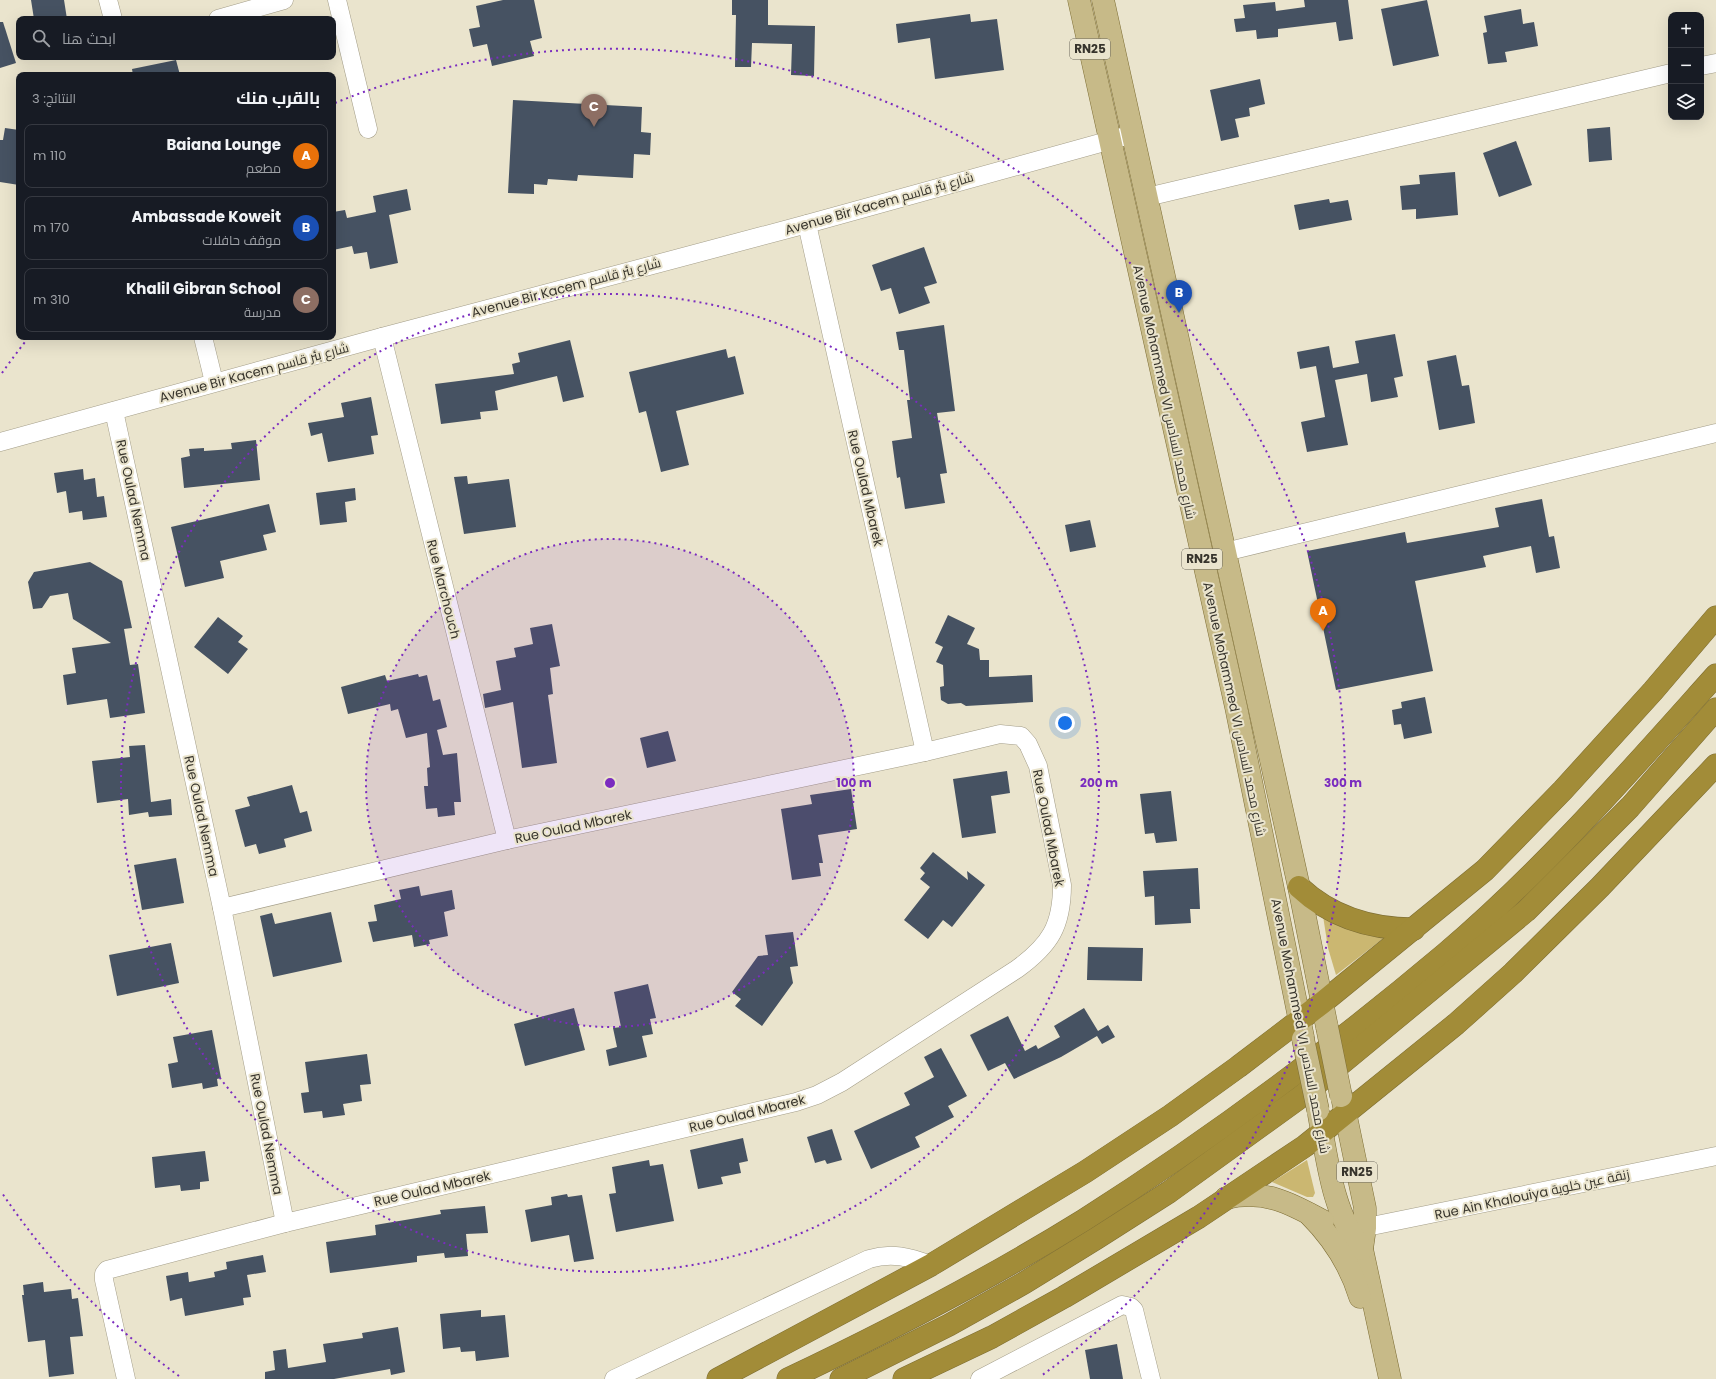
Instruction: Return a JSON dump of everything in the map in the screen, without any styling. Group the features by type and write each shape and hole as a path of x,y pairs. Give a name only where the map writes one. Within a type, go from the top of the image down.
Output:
{"highway":[{"path":"718,1379 931,1265 1085,1172 1170,1116 1238,1067 1301,1029 1322,1003 1485,870 1563,790 1716,617"},
{"path":"788,1379 860,1345 936,1305 1076,1224 1154,1174 1293,1075 1446,953 1523,882 1608,794 1716,675"},
{"path":"840,1379 949,1325 1024,1283 1169,1192 1302,1096 1526,911 1630,807 1716,709"},
{"path":"904,1379 992,1337 1134,1257 1305,1146 1322,1132 1343,1105 1456,1024 1513,973 1606,881 1716,765"},
{"path":"1299,887 1324,907 1350,920 1382,928 1414,929"}],"main road":[{"name":"Avenue Mohammed VI شارع محمد السادس","path":"1079,0 1236,708 1337,1204 1357,1229 1390,1379"},
{"name":"Avenue Mohammed VI شارع محمد السادس","path":"1103,0 1299,887 1363,1198 1357,1229"},
{"path":"1226,1198 1246,1194 1266,1195 1281,1200 1335,1228 1357,1229"},
{"path":"1309,1214 1327,1232 1340,1251 1352,1273 1370,1332 1383,1350"}],"street":[{"path":"108,0 111,16"},
{"path":"228,16 284,0"},
{"path":"337,0 368,129"},
{"path":"1704,65 1716,63"},
{"path":"1147,197 1668,74"},
{"name":"Avenue Bir Kacem شارع بئر قاسم","path":"0,442 214,382 807,224 1133,134"},
{"name":"Rue Oulad Mbarek","path":"807,224 924,752"},
{"name":"Rue Marchouch","path":"382,337 507,840"},
{"path":"204,340 214,382"},
{"name":"Rue Oulad Nemma","path":"114,411 222,908 285,1223"},
{"path":"1224,552 1716,433"},
{"name":"Rue Oulad Mbarek","path":"126,1379 104,1274 112,1267 285,1223 796,1102 817,1095 842,1082 1035,956 1049,941 1058,921 1062,903 1062,885 1038,766 1033,753 1021,736 1000,734 924,752 507,840 222,908"},
{"name":"Rue Ain Khalouiya زنقة عين خلوية","path":"1357,1229 1716,1156"},
{"path":"614,1379 869,1258 889,1254 900,1255 931,1265"},
{"path":"980,1379 1119,1306 1126,1305 1134,1310 1151,1379"}],"shaded area":[{"path":"1323,916 1385,937 1336,975 1328,948"},
{"path":"1307,1160 1315,1193 1313,1197 1307,1197 1272,1182"}],"building":[{"path":"31,0 64,0 67,16 34,16"},
{"path":"503,0 534,0 542,38 530,41 534,56 492,66 487,44 473,47 469,29 480,27 476,6"},
{"path":"732,0 768,0 768,25 815,26 814,76 791,75 792,44 752,43 751,67 735,67 736,15 732,15"},
{"path":"1304,0 1348,0 1353,39 1339,41 1336,22 1278,29 1278,37 1257,39 1256,30 1236,32 1234,19 1245,18 1243,5 1275,2 1276,11 1305,7"},
{"path":"1427,0 1439,56 1393,66 1381,9"},
{"path":"1521,9 1523,24 1534,22 1538,46 1505,52 1507,62 1488,64 1483,33 1487,32 1484,16"},
{"path":"970,14 971,22 997,19 1004,70 935,79 930,38 898,43 896,24"},
{"path":"0,22 3,22 16,63 0,68"},
{"path":"176,60 179,72 132,72 132,69"},
{"path":"1260,79 1265,104 1249,108 1250,116 1235,119 1239,137 1221,141 1210,90"},
{"path":"513,100 642,107 641,132 651,133 650,155 634,154 633,178 578,175 577,181 548,179 547,185 534,184 534,194 508,193"},
{"path":"1610,127 1612,160 1589,162 1587,129"},
{"path":"5,128 16,130 16,185 0,182 0,140 3,140"},
{"path":"1516,141 1532,185 1499,197 1483,153"},
{"path":"1455,172 1458,215 1416,219 1416,209 1402,210 1400,186 1420,184 1419,175"},
{"path":"407,189 411,210 389,215 398,263 370,269 367,252 354,254 352,246 336,249 336,212 345,210 347,218 376,212 373,196"},
{"path":"1329,199 1330,203 1348,200 1352,220 1299,230 1294,205"},
{"path":"924,247 937,283 924,287 930,303 899,314 891,288 881,291 872,265"},
{"path":"944,325 955,411 937,413 947,473 940,474 945,503 905,509 900,477 897,478 892,441 912,438 907,400 910,400 904,350 899,350 896,332"},
{"path":"1395,334 1403,376 1394,378 1398,397 1371,402 1367,374 1335,380 1348,445 1307,452 1301,422 1325,417 1316,366 1300,369 1297,352 1329,346 1333,368 1359,363 1355,341"},
{"path":"570,340 584,397 563,402 557,376 495,391 498,410 480,412 481,419 441,424 435,384 514,374 512,364 520,362 518,353"},
{"path":"726,349 728,358 735,356 744,394 676,411 689,465 661,472 646,411 639,413 629,372"},
{"path":"1456,355 1462,386 1469,385 1475,423 1439,430 1427,361"},
{"path":"371,397 378,435 371,436 374,454 328,462 322,433 311,436 308,423 344,417 341,403"},
{"path":"256,440 260,480 184,488 181,458 190,456 189,449 204,448 204,451 232,449 231,443"},
{"path":"83,469 84,480 95,478 97,497 104,496 107,517 83,520 82,511 69,513 66,491 57,493 54,473"},
{"path":"467,476 468,484 509,479 516,527 464,534 454,477"},
{"path":"355,488 356,500 345,502 347,522 320,525 316,493"},
{"path":"1542,499 1549,537 1554,536 1560,568 1536,573 1531,546 1483,556 1486,567 1415,581 1433,671 1336,690 1307,551 1405,532 1407,543 1499,527 1495,508"},
{"path":"269,504 276,532 263,535 267,550 220,561 224,578 185,587 171,527"},
{"path":"1090,520 1096,547 1070,552 1065,525"},
{"path":"90,562 122,581 132,628 124,629 130,665 138,664 145,713 110,718 107,699 67,705 63,675 76,673 72,648 111,643 73,619 68,593 50,596 42,608 33,609 28,582 34,572"},
{"path":"948,615 975,628 967,644 979,649 980,660 989,660 989,677 1032,675 1033,702 966,706 961,703 948,704 941,700 940,687 944,686 943,665 936,662 943,647 935,643"},
{"path":"218,617 243,636 238,642 248,649 228,674 194,647"},
{"path":"552,624 560,666 550,668 553,694 548,695 557,763 522,768 513,702 485,708 483,694 501,690 496,661 516,657 514,648 533,644 530,628"},
{"path":"418,674 419,677 427,675 433,701 440,699 447,727 437,730 443,755 457,753 461,802 454,802 455,815 438,817 437,808 426,809 424,786 428,786 427,768 430,767 427,733 406,738 398,709 391,711 390,704 348,714 341,687 385,675 387,681"},
{"path":"1425,697 1432,733 1404,739 1401,724 1394,725 1392,710 1402,708 1401,702"},
{"path":"668,731 676,761 647,768 640,738"},
{"path":"145,745 151,802 171,799 172,815 149,817 148,812 129,815 128,799 97,803 92,761 130,757 129,746"},
{"path":"1007,771 1010,793 991,796 996,833 962,838 953,779"},
{"path":"292,785 300,813 307,811 312,831 284,839 286,847 259,854 256,844 245,847 235,810 250,806 247,797"},
{"path":"851,789 857,829 818,835 823,863 819,863 821,876 792,880 781,809 812,804 810,795"},
{"path":"1171,791 1177,841 1156,843 1154,833 1145,834 1140,794"},
{"path":"933,852 968,880 967,871 985,885 952,927 943,920 928,939 904,920 930,887 920,879 925,873 920,868"},
{"path":"176,858 184,903 142,910 134,865"},
{"path":"1198,868 1200,909 1190,909 1191,923 1155,925 1154,896 1145,897 1143,871"},
{"path":"419,886 421,896 452,890 455,909 444,912 448,936 429,940 430,944 414,947 412,935 373,942 368,922 377,921 374,905 401,899 399,890"},
{"path":"331,912 342,962 273,977 260,916 272,913 275,924"},
{"path":"793,932 798,966 790,967 793,983 762,1026 735,1006 741,999 732,992 758,956 768,955 765,935"},
{"path":"171,943 179,983 117,996 109,955"},
{"path":"1088,947 1143,948 1142,981 1087,980"},
{"path":"648,984 656,1018 650,1019 653,1034 642,1036 647,1057 609,1066 606,1050 617,1047 613,1028 621,1027 614,992"},
{"path":"574,1008 585,1050 525,1066 514,1024"},
{"path":"1084,1008 1098,1031 1108,1025 1115,1037 1102,1044 1097,1036 1061,1057 1014,1079 1005,1063 988,1071 970,1035 1008,1016 1025,1051 1036,1045 1038,1049 1060,1037 1054,1026"},
{"path":"212,1030 221,1078 217,1079 218,1086 203,1089 202,1083 172,1088 168,1064 178,1062 173,1037"},
{"path":"941,1048 967,1096 948,1106 954,1117 915,1137 920,1147 871,1169 854,1131 910,1105 904,1093 934,1077 924,1057"},
{"path":"367,1054 371,1084 360,1085 362,1101 343,1104 345,1115 323,1118 322,1111 304,1113 301,1093 309,1092 305,1062"},
{"path":"832,1129 842,1160 827,1164 825,1160 815,1163 807,1137"},
{"path":"743,1138 748,1161 739,1163 741,1173 721,1177 723,1184 698,1189 690,1150"},
{"path":"205,1151 209,1181 200,1182 200,1189 181,1191 180,1185 155,1188 152,1157"},
{"path":"649,1160 650,1166 663,1164 674,1221 616,1232 609,1194 616,1193 612,1167"},
{"path":"567,1194 568,1197 582,1195 594,1259 574,1262 569,1235 531,1242 525,1210 552,1205 551,1197"},
{"path":"485,1206 488,1233 466,1234 468,1256 445,1258 444,1253 417,1256 417,1262 330,1273 326,1242 376,1235 375,1225 441,1214 440,1210"},
{"path":"263,1255 266,1272 247,1275 251,1297 243,1298 244,1305 185,1316 182,1298 170,1301 166,1276 188,1272 189,1282 215,1277 214,1272 227,1269 226,1262"},
{"path":"43,1282 44,1292 71,1289 72,1299 78,1298 83,1336 70,1337 74,1374 49,1377 45,1340 28,1342 22,1295 24,1295 23,1285"},
{"path":"481,1310 481,1317 505,1315 509,1357 476,1361 475,1351 461,1352 460,1347 443,1349 440,1314"},
{"path":"398,1327 405,1372 391,1375 390,1369 334,1379 265,1379 265,1372 275,1370 273,1351 286,1349 288,1368 326,1362 323,1344 363,1338 362,1333"},
{"path":"1117,1344 1123,1379 1090,1379 1085,1350"}],"place":[{"name":"Khalil Gibran School","path":"594,127"},
{"name":"Ambassade Koweit","path":"1179,313"},
{"name":"Baiana Lounge","path":"1323,631"}]}
